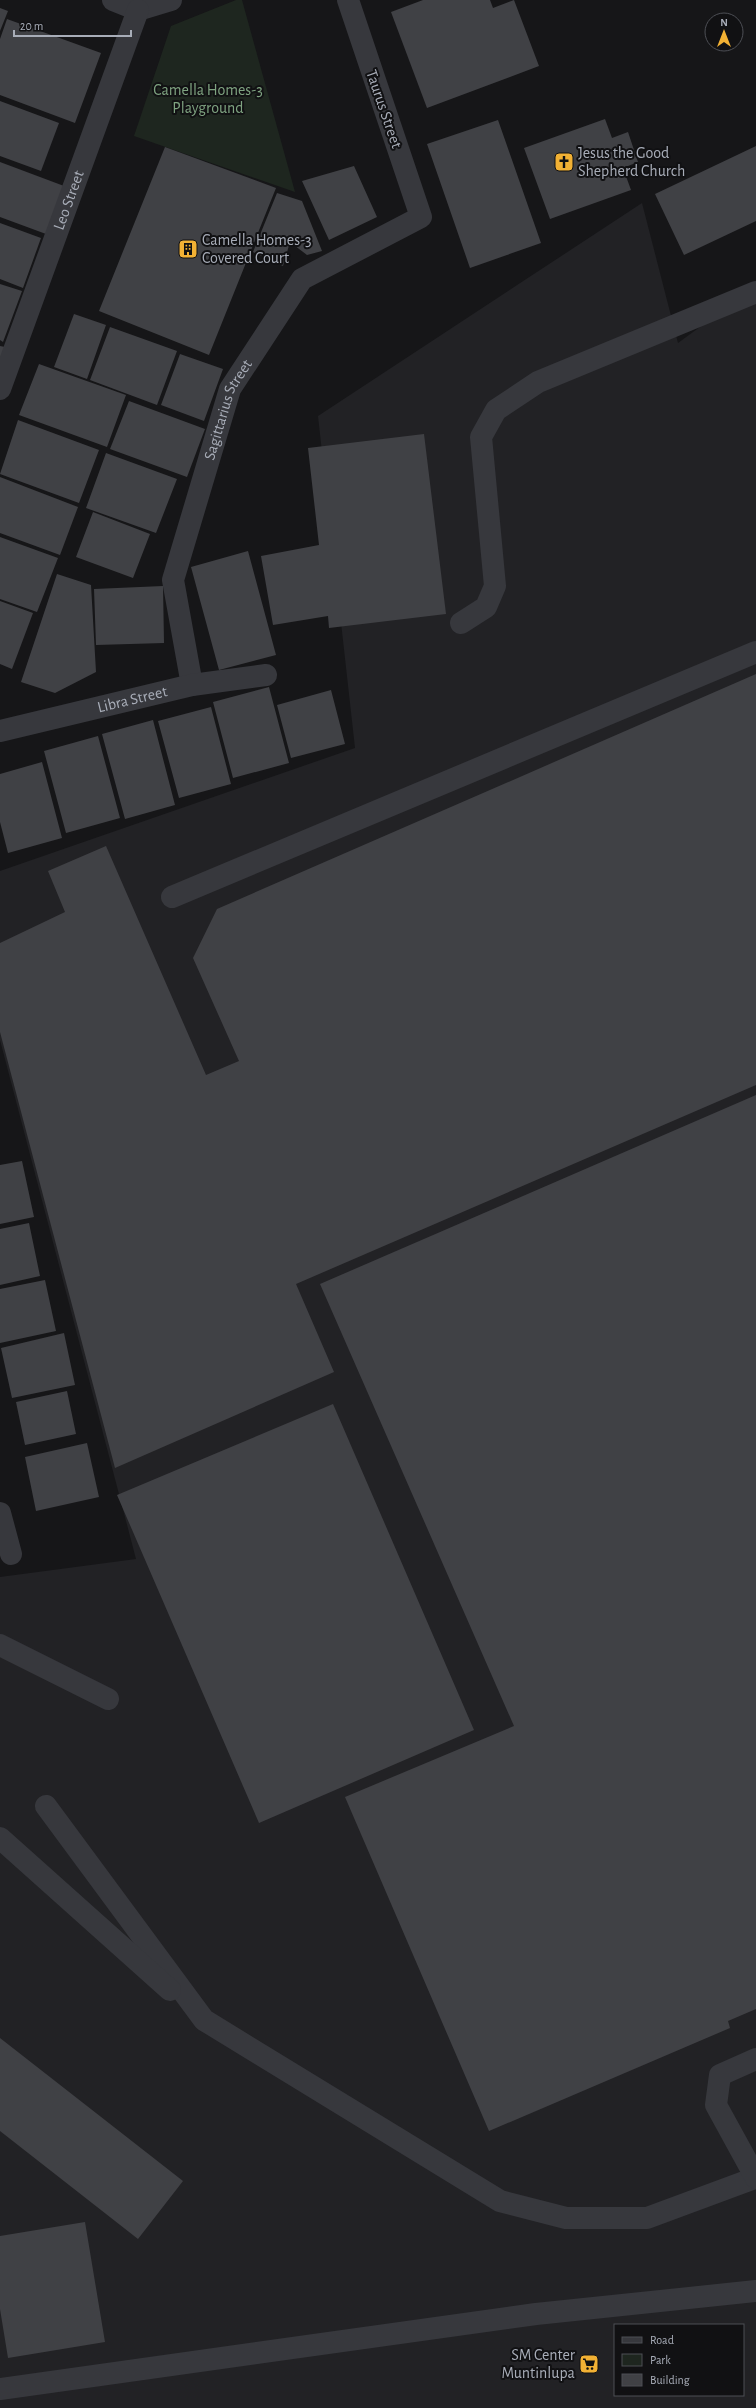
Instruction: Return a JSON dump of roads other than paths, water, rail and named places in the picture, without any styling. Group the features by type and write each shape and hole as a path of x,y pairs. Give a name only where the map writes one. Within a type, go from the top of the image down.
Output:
{"street":[{"path":"113,0 138,10 171,0"},
{"name":"Taurus Street","path":"348,0 421,217"},
{"name":"Leo Street","path":"0,389 138,10"},
{"name":"Sagittarius Street","path":"192,685 173,580 230,389 302,278 421,217"},
{"path":"461,623 486,607 495,586 481,437 496,410 538,382 756,292"},
{"path":"172,897 756,652"},
{"name":"Libra Street","path":"0,731 192,685 266,675"},
{"path":"0,1513 11,1554"},
{"path":"0,1645 108,1699"},
{"path":"46,1806 204,2020"},
{"path":"0,1838 204,2020 500,2201 566,2218 647,2218 755,2178 716,2105 720,2075 756,2059"},
{"path":"0,2389 536,2314 756,2291"}],"place":[{"name":"Jesus the Good Shepherd Church","path":"564,162"},
{"name":"Camella Homes-3 Covered Court","path":"188,249"},
{"name":"SM Center Muntinlupa","path":"589,2364"}],"park label":[{"name":"Camella Homes-3 Playground","path":"208,99"}]}
